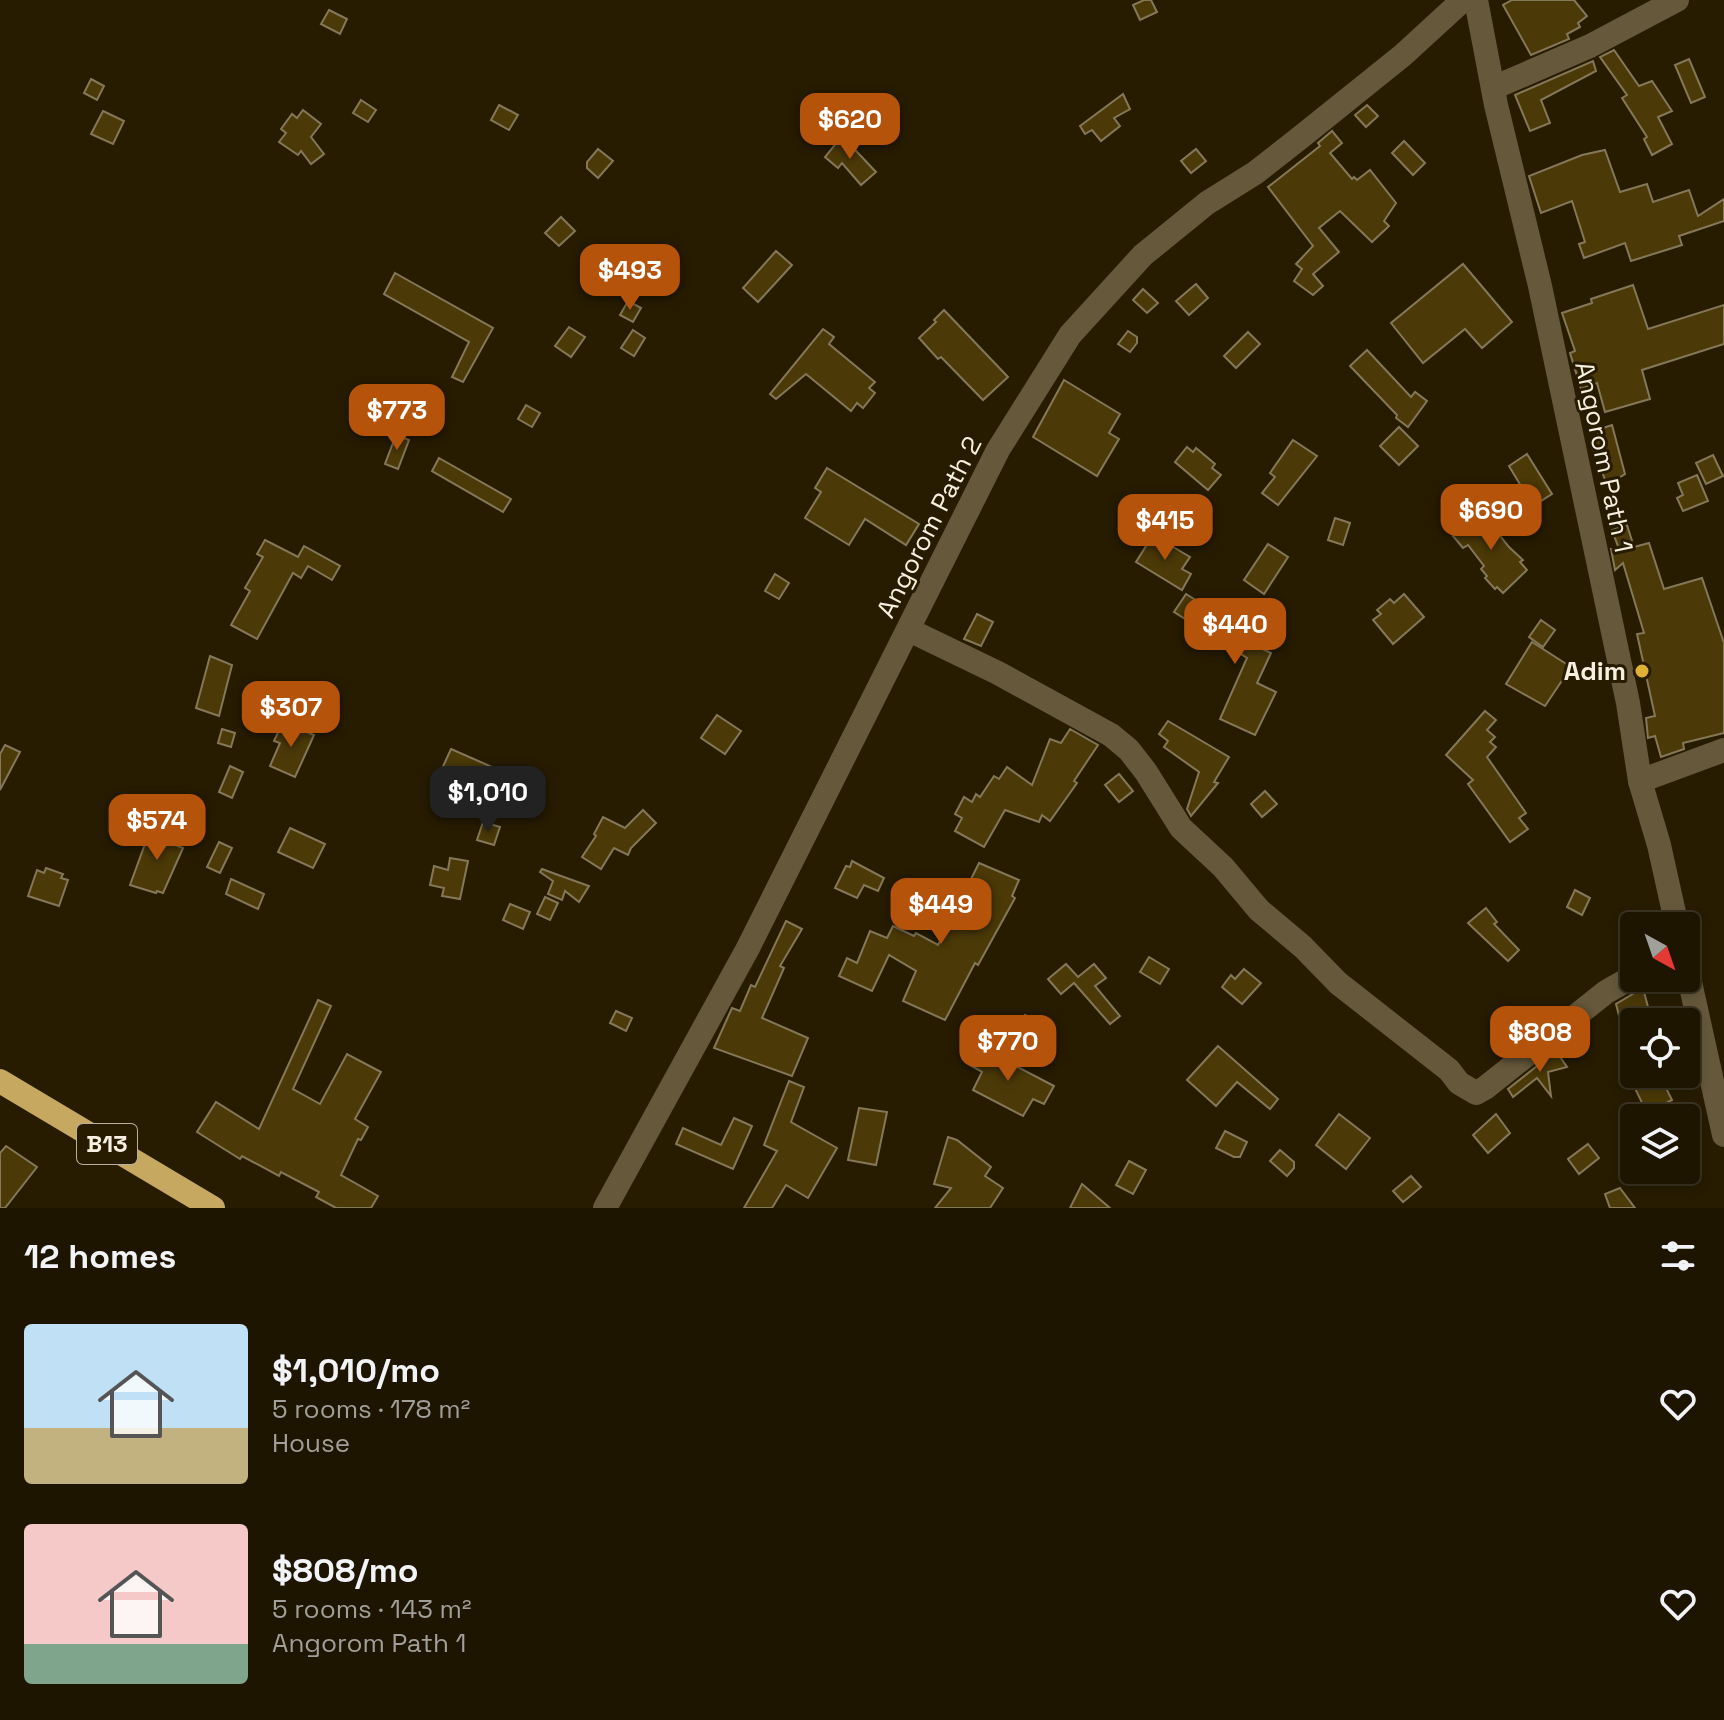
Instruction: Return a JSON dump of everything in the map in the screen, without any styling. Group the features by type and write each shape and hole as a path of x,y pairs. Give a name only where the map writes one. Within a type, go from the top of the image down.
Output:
{"highway":[{"name":"B13","path":"0,1081 213,1208"}],"street":[{"name":"Angorom Path 2","path":"605,1208 748,948 998,450 1070,335 1143,255 1177,226 1301,137 1403,55 1463,0"},
{"name":"Angorom Path 1","path":"1476,0 1628,703 1640,781 1674,912"},
{"path":"1493,88 1590,46 1677,0"},
{"path":"909,630 998,673 1111,735 1129,750 1146,772 1181,828 1223,867 1259,910 1303,947 1338,983 1449,1070 1469,1091 1476,1093 1485,1088 1620,984"},
{"path":"1640,781 1724,750"},
{"path":"1692,992 1724,1135"}],"building":[{"path":"1151,0 1157,12 1140,20 1133,5"},
{"path":"1512,0 1574,0 1587,16 1578,23 1580,27 1567,34 1569,39 1531,55 1503,5"},
{"path":"329,10 347,19 340,34 321,24"},
{"path":"1614,50 1639,86 1652,81 1672,111 1658,117 1672,144 1652,155 1644,139 1647,137 1622,98 1627,95 1600,57"},
{"path":"1689,59 1705,97 1691,103 1675,65"},
{"path":"1593,61 1596,71 1541,100 1550,123 1530,131 1515,95"},
{"path":"91,79 104,86 97,100 84,93"},
{"path":"1123,94 1130,109 1114,118 1120,126 1101,141 1092,130 1085,134 1080,126"},
{"path":"361,100 376,110 368,122 353,113"},
{"path":"499,105 518,115 509,130 491,120"},
{"path":"1367,105 1378,116 1366,127 1355,115"},
{"path":"303,110 321,124 311,137 324,154 311,164 301,151 298,155 279,142 286,133 281,129 292,114 297,118"},
{"path":"103,111 124,121 113,144 91,134"},
{"path":"1332,131 1342,143 1330,153 1352,179 1357,180 1370,170 1396,203 1384,221 1389,226 1372,242 1340,211 1319,228 1339,252 1313,274 1323,286 1313,295 1294,281 1302,269 1296,264 1313,246 1268,187 1320,146 1318,143"},
{"path":"842,136 876,172 861,185 842,163 838,168 825,157"},
{"path":"1404,141 1425,163 1413,175 1392,153"},
{"path":"598,149 613,161 598,178 587,168 587,162"},
{"path":"1196,149 1206,161 1191,173 1181,161"},
{"path":"1605,150 1620,192 1647,184 1653,202 1689,190 1698,216 1724,199 1724,221 1679,236 1682,245 1631,261 1625,243 1584,258 1579,244 1585,242 1572,201 1541,213 1529,176 1582,155"},
{"path":"561,217 575,231 559,246 545,233"},
{"path":"776,251 792,265 758,302 743,288"},
{"path":"1463,264 1512,322 1482,348 1465,329 1423,363 1391,323"},
{"path":"395,273 493,328 463,382 452,377 469,342 384,294"},
{"path":"1196,284 1208,298 1189,315 1176,301"},
{"path":"1633,285 1648,329 1724,305 1724,344 1642,370 1650,399 1605,412 1597,383 1581,389 1570,353 1575,351 1562,313"},
{"path":"1143,289 1158,303 1147,313 1133,300"},
{"path":"628,301 641,308 633,322 620,315"},
{"path":"944,310 1008,377 983,400 919,338"},
{"path":"569,327 585,337 571,357 555,346"},
{"path":"823,329 834,337 829,344 875,382 869,388 875,393 863,408 857,403 851,411 806,374 776,399 770,394"},
{"path":"633,330 645,338 634,356 621,348"},
{"path":"1128,331 1137,337 1137,343 1130,352 1118,344"},
{"path":"1248,332 1260,344 1236,368 1224,356"},
{"path":"1367,350 1411,397 1415,392 1427,401 1408,427 1396,418 1397,415 1350,366"},
{"path":"1064,380 1120,414 1109,433 1119,439 1097,476 1033,437"},
{"path":"526,405 540,413 532,427 518,419"},
{"path":"1612,425 1625,474 1607,485 1591,443 1600,440 1597,430"},
{"path":"1399,427 1418,446 1399,465 1380,446"},
{"path":"396,435 409,440 398,469 385,464"},
{"path":"1293,440 1317,456 1278,505 1262,493 1275,477 1270,473"},
{"path":"1187,447 1193,452 1196,448 1215,464 1212,468 1221,475 1208,490 1175,462"},
{"path":"1527,454 1552,494 1533,506 1509,466"},
{"path":"1713,455 1723,476 1706,484 1696,463"},
{"path":"439,458 511,499 503,512 432,471"},
{"path":"827,468 919,524 906,545 865,519 849,545 805,518 821,492 815,488"},
{"path":"1697,475 1708,501 1683,511 1677,498 1683,495 1678,483"},
{"path":"1482,513 1523,560 1520,562 1527,570 1503,593 1485,578 1487,576 1481,569 1484,566 1468,545 1463,548 1453,536 1460,530 1457,526 1472,514 1475,519"},
{"path":"1335,518 1350,523 1343,545 1328,540"},
{"path":"1627,525 1634,547 1649,543 1664,589 1702,578 1724,643 1724,733 1683,743 1684,749 1661,757 1655,736 1648,738 1646,718 1655,716 1637,634 1644,633 1623,563 1615,570 1611,549 1619,549 1612,530"},
{"path":"1153,535 1190,557 1182,569 1191,574 1182,590 1136,562"},
{"path":"265,540 298,557 304,546 340,566 332,580 308,566 301,578 293,573 257,639 231,625 250,591 245,588 263,557 257,554"},
{"path":"1268,544 1288,557 1264,594 1244,580"},
{"path":"775,574 789,583 779,599 765,591"},
{"path":"1186,594 1250,634 1245,641 1271,653 1257,683 1276,692 1255,735 1220,719 1247,658 1174,612"},
{"path":"1404,594 1424,617 1393,644 1373,620 1381,614 1377,610 1390,599 1394,603"},
{"path":"977,614 993,622 981,646 964,639"},
{"path":"1541,620 1555,630 1543,647 1529,637"},
{"path":"1532,642 1571,667 1545,706 1506,684"},
{"path":"210,656 232,665 219,716 196,708"},
{"path":"1485,711 1496,720 1487,730 1495,737 1490,742 1496,747 1487,757 1526,813 1519,818 1528,829 1510,842 1468,784 1473,780 1446,755"},
{"path":"717,715 741,731 725,754 701,738"},
{"path":"1168,721 1229,757 1214,782 1218,783 1191,816 1187,809 1199,772 1164,747 1168,741 1159,734"},
{"path":"283,722 314,735 295,777 270,766 280,743 274,741"},
{"path":"222,729 235,733 231,747 218,743"},
{"path":"1070,729 1098,745 1074,781 1077,783 1050,821 1042,815 1039,822 1005,810 984,847 955,831 962,818 955,814 964,797 972,802 976,794 980,797 994,776 999,779 1007,767 1032,785 1050,739 1061,743"},
{"path":"5,745 20,752 0,790 0,754"},
{"path":"451,749 492,767 485,782 469,775 460,794 434,786"},
{"path":"230,766 243,772 232,798 219,792"},
{"path":"1119,774 1133,791 1119,802 1105,785"},
{"path":"1265,791 1277,804 1262,817 1251,804"},
{"path":"643,810 656,823 628,855 614,848 601,869 582,857 596,836 594,834 603,817 625,828"},
{"path":"483,822 500,827 494,845 477,840"},
{"path":"160,827 174,834 170,843 183,848 163,893 156,893 130,885 149,833 156,837"},
{"path":"290,828 325,844 313,868 278,852"},
{"path":"219,842 232,848 220,873 207,867"},
{"path":"450,858 468,861 460,899 442,896 444,888 430,885 434,866 448,870"},
{"path":"852,861 884,878 878,891 864,885 857,898 835,888 846,866 850,867"},
{"path":"979,863 1019,880 1012,896 1015,898 945,1020 903,1001 916,971 889,955 872,991 839,976 847,958 857,963 870,931 887,938 893,926 914,936 916,933 938,945"},
{"path":"46,868 63,874 61,878 68,880 59,906 28,896 37,870 44,873"},
{"path":"542,869 589,886 579,902 565,891 562,900 548,894 553,881 540,872"},
{"path":"231,879 264,894 258,909 226,894"},
{"path":"1575,890 1590,898 1582,915 1567,907"},
{"path":"545,897 558,903 550,920 537,914"},
{"path":"510,904 530,912 523,929 503,920"},
{"path":"1486,908 1497,922 1494,924 1519,950 1508,961 1468,923"},
{"path":"786,921 802,929 780,966 784,968 762,1018 808,1038 792,1076 714,1048 732,1008 740,1011 751,985 755,987"},
{"path":"1149,957 1169,969 1160,984 1140,972"},
{"path":"1066,964 1078,977 1094,964 1106,978 1095,986 1120,1016 1110,1024 1074,983 1061,994 1048,979"},
{"path":"1244,969 1261,983 1242,1004 1222,987 1231,975 1235,979"},
{"path":"1636,992 1644,992 1648,1008 1620,1008 1620,1019 1616,1004"},
{"path":"318,1000 331,1006 293,1089 320,1104 347,1054 381,1072 355,1119 368,1127 361,1140 358,1139 341,1175 378,1196 371,1208 336,1208 316,1197 319,1192 281,1172 279,1176 242,1156 240,1159 197,1132 216,1102 259,1129"},
{"path":"616,1011 632,1018 626,1031 610,1023"},
{"path":"1025,1015 1038,1022 1031,1036 1017,1029"},
{"path":"1218,1046 1278,1099 1270,1109 1237,1082 1216,1106 1187,1080"},
{"path":"979,1047 1054,1086 1044,1104 1033,1099 1023,1116 973,1090 982,1072 970,1065"},
{"path":"1556,1051 1567,1067 1548,1072 1551,1096 1537,1078 1513,1097 1508,1089"},
{"path":"789,1081 804,1087 791,1122 837,1148 808,1198 786,1185 772,1208 744,1208 777,1151 764,1145"},
{"path":"1635,1088 1666,1088 1672,1100 1664,1104 1643,1104"},
{"path":"859,1108 887,1112 876,1165 848,1160"},
{"path":"1339,1114 1370,1138 1346,1169 1316,1145"},
{"path":"1496,1114 1510,1133 1488,1153 1473,1135"},
{"path":"734,1118 752,1126 733,1169 676,1144 683,1128 721,1145"},
{"path":"1225,1131 1247,1142 1240,1157 1216,1148"},
{"path":"948,1137 957,1140 991,1167 985,1176 1003,1188 990,1208 935,1208 951,1188 934,1184"},
{"path":"1588,1144 1599,1158 1579,1174 1568,1159"},
{"path":"6,1146 37,1167 5,1208 0,1208 0,1153"},
{"path":"1280,1150 1294,1162 1294,1168 1287,1176 1270,1161"},
{"path":"1129,1161 1146,1170 1133,1194 1116,1185"},
{"path":"1411,1176 1421,1187 1403,1202 1393,1191"},
{"path":"1082,1184 1110,1208 1070,1208"},
{"path":"1620,1188 1635,1208 1610,1208 1605,1194"}],"place":[{"name":"Adim","path":"1642,671"}]}
